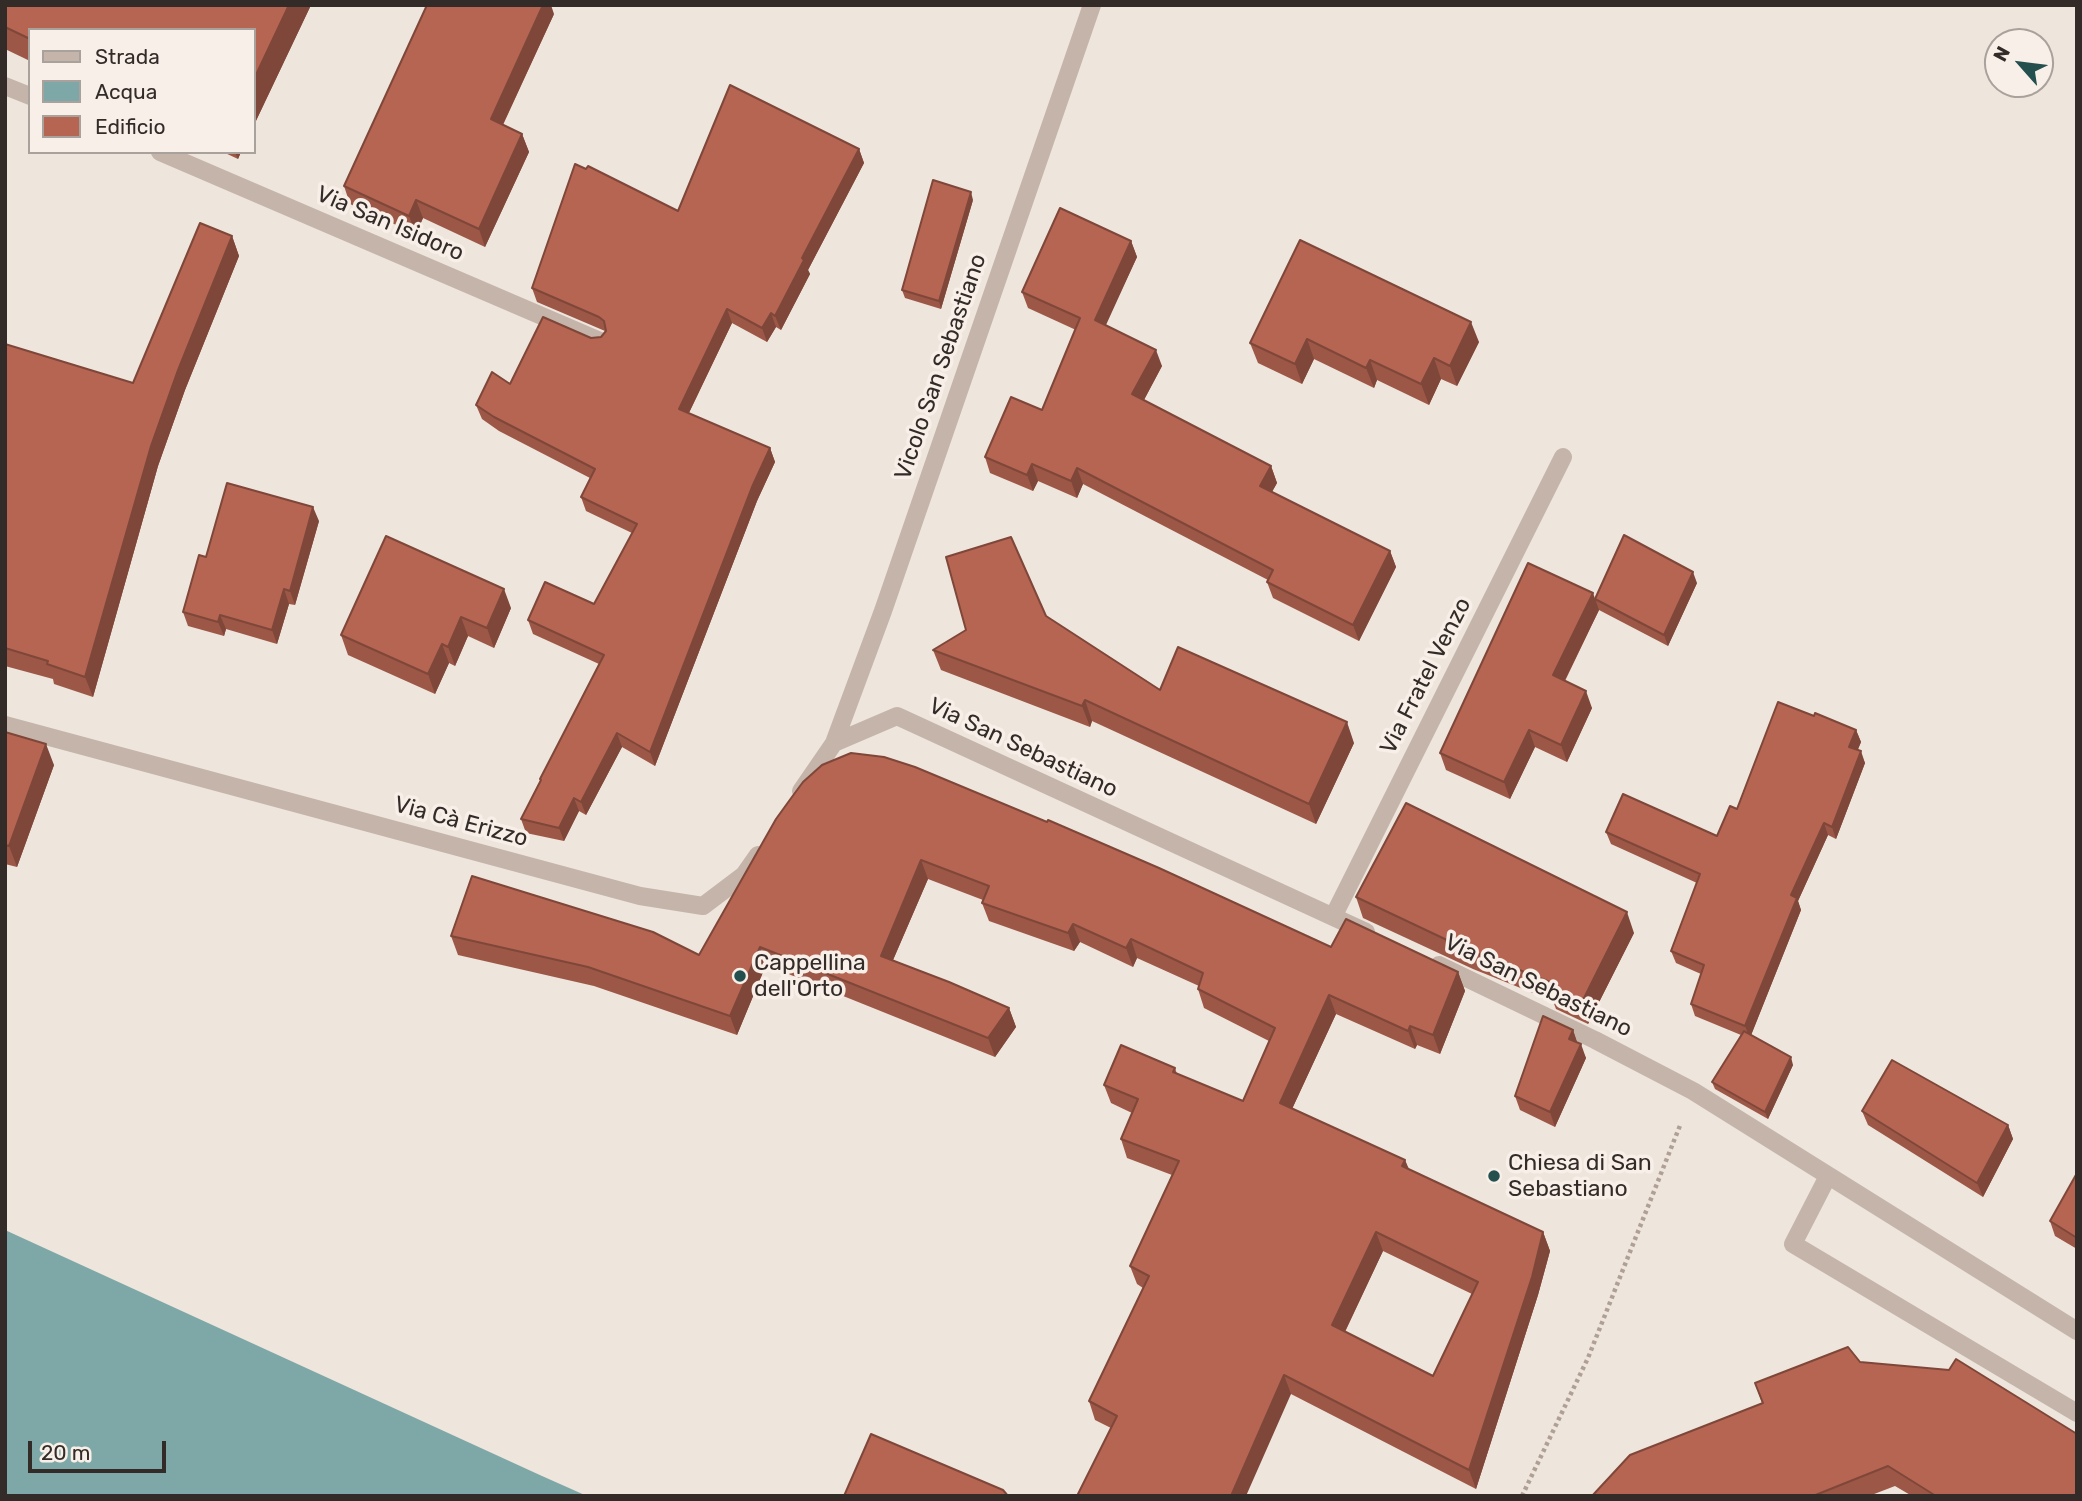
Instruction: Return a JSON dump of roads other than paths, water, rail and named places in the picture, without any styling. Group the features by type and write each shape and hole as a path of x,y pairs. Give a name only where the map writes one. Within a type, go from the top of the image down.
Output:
{"street":[{"name":"Vicolo San Sebastiano","path":"834,743 883,611 1091,5"},
{"path":"5,86 28,95"},
{"name":"Via San Isidoro","path":"165,154 600,341"},
{"name":"Via Fratel Venzo","path":"1333,917 1563,457"},
{"name":"Via San Sebastiano","path":"834,743 897,716 1378,937"},
{"name":"Via Cà Erizzo","path":"5,724 640,896 703,906 744,875 765,845"},
{"path":"792,805 834,743"},
{"name":"Via San Sebastiano","path":"1423,958 1595,1040 1693,1091 2077,1331"},
{"path":"1828,1176 1793,1244 2077,1413"}],"water":[{"path":"5,1230 542,1476 587,1496 5,1496"}],"place":[{"name":"Cappellina dell'Orto","path":"740,976"},
{"name":"Chiesa di San Sebastiano","path":"1494,1176"}]}
